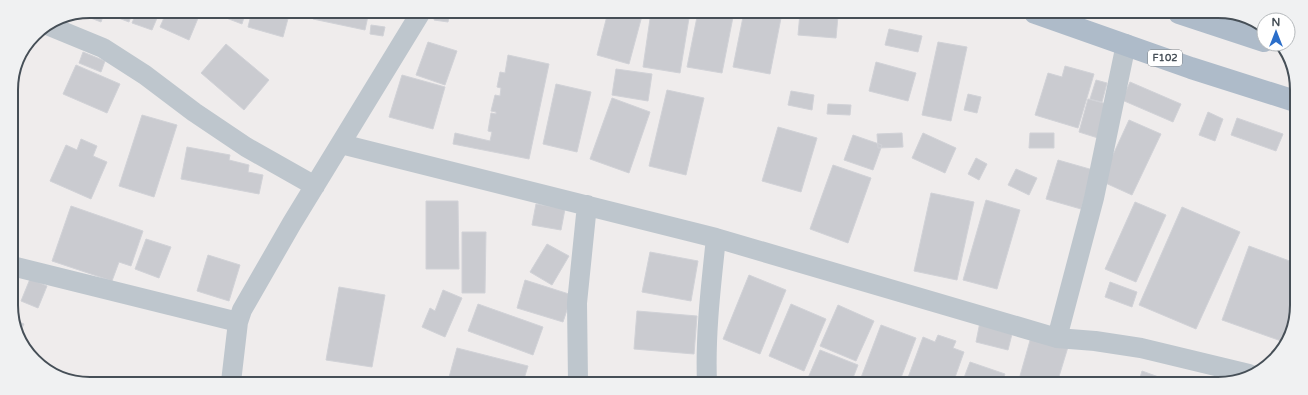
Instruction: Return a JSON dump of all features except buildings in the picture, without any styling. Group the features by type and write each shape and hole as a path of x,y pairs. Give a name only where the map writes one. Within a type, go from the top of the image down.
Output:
{"main road":[{"name":"F102","path":"1050,18 1191,68 1290,99"},
{"path":"1210,18 1256,38"}],"street":[{"path":"232,377 238,322 242,310 256,284 417,18"},
{"path":"54,28 103,48 146,75 194,112 246,147 315,186"},
{"path":"1057,338 1094,198 1126,44"},
{"path":"341,144 716,238 1057,338 1095,341 1141,348 1243,373"},
{"path":"578,377 578,303 587,205"},
{"path":"707,377 706,360 709,301 716,238"},
{"path":"18,267 238,322"}]}
